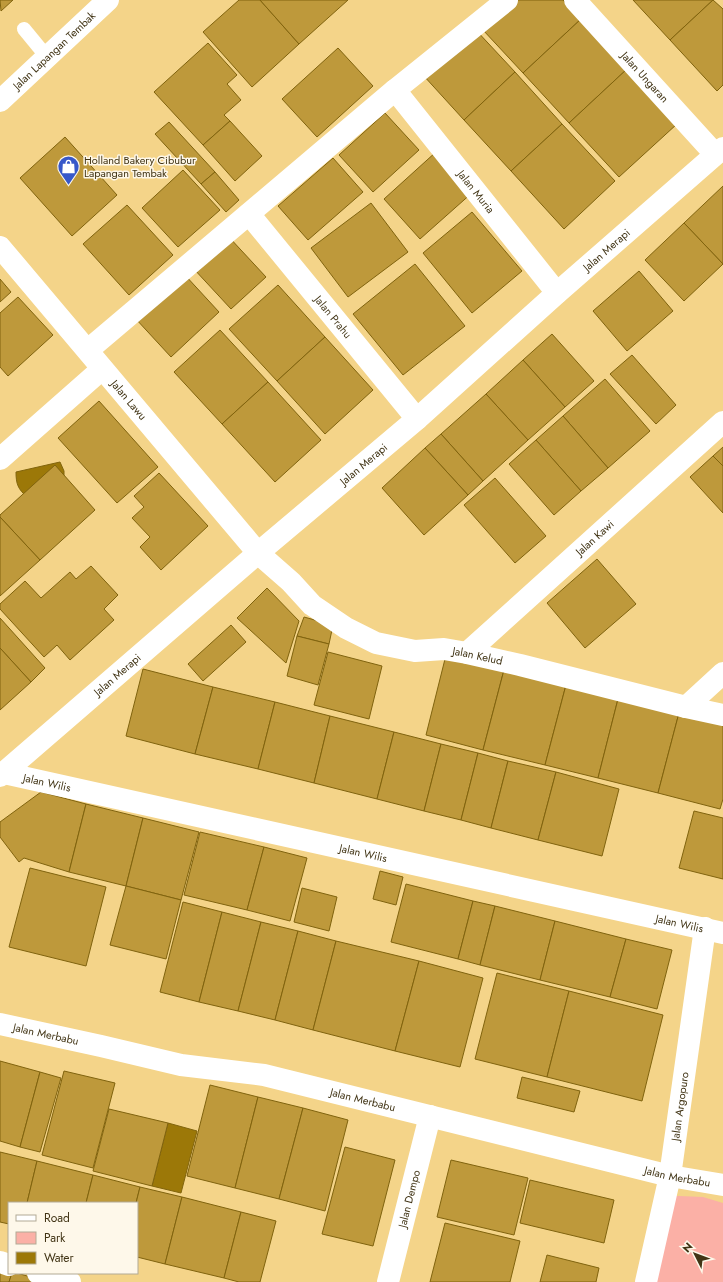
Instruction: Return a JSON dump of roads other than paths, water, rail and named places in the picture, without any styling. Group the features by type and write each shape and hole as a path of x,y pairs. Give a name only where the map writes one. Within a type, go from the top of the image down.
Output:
{"street":[{"name":"Jalan Lapangan Tembak","path":"0,101 108,0"},
{"path":"88,350 395,90 507,0"},
{"name":"Jalan Ungaran","path":"575,0 719,151"},
{"name":"Jalan Muria","path":"395,90 557,293"},
{"name":"Jalan Merapi","path":"2,774 258,553 417,419 557,293 719,151"},
{"name":"Jalan Prahu","path":"249,214 417,419"},
{"name":"Jalan Lawu","path":"0,247 258,553"},
{"path":"0,459 102,369"},
{"name":"Jalan Kawi","path":"467,653 723,422"},
{"name":"Jalan Kelud","path":"258,553 291,582 312,605 346,628 376,644 415,652 444,649 467,653 723,715"},
{"path":"686,707 723,673"},
{"name":"Jalan Wilis","path":"2,774 714,931"},
{"name":"Jalan Argopuro","path":"646,1282 670,1176 714,931"},
{"name":"Jalan Merbabu","path":"0,1024 181,1065 264,1075 670,1176 723,1186"},
{"name":"Jalan Dempo","path":"388,1282 430,1116"},
{"path":"42,1274 70,1282"}],"lane":[{"path":"24,29 47,56"}],"water":[{"path":"60,462 64,471 64,481 27,497 21,491 16,480 16,472"},
{"path":"168,1123 197,1131 181,1193 152,1186"}],"place":[{"name":"Holland Bakery Cibubur Lapangan Tembak","path":"69,186"}]}
